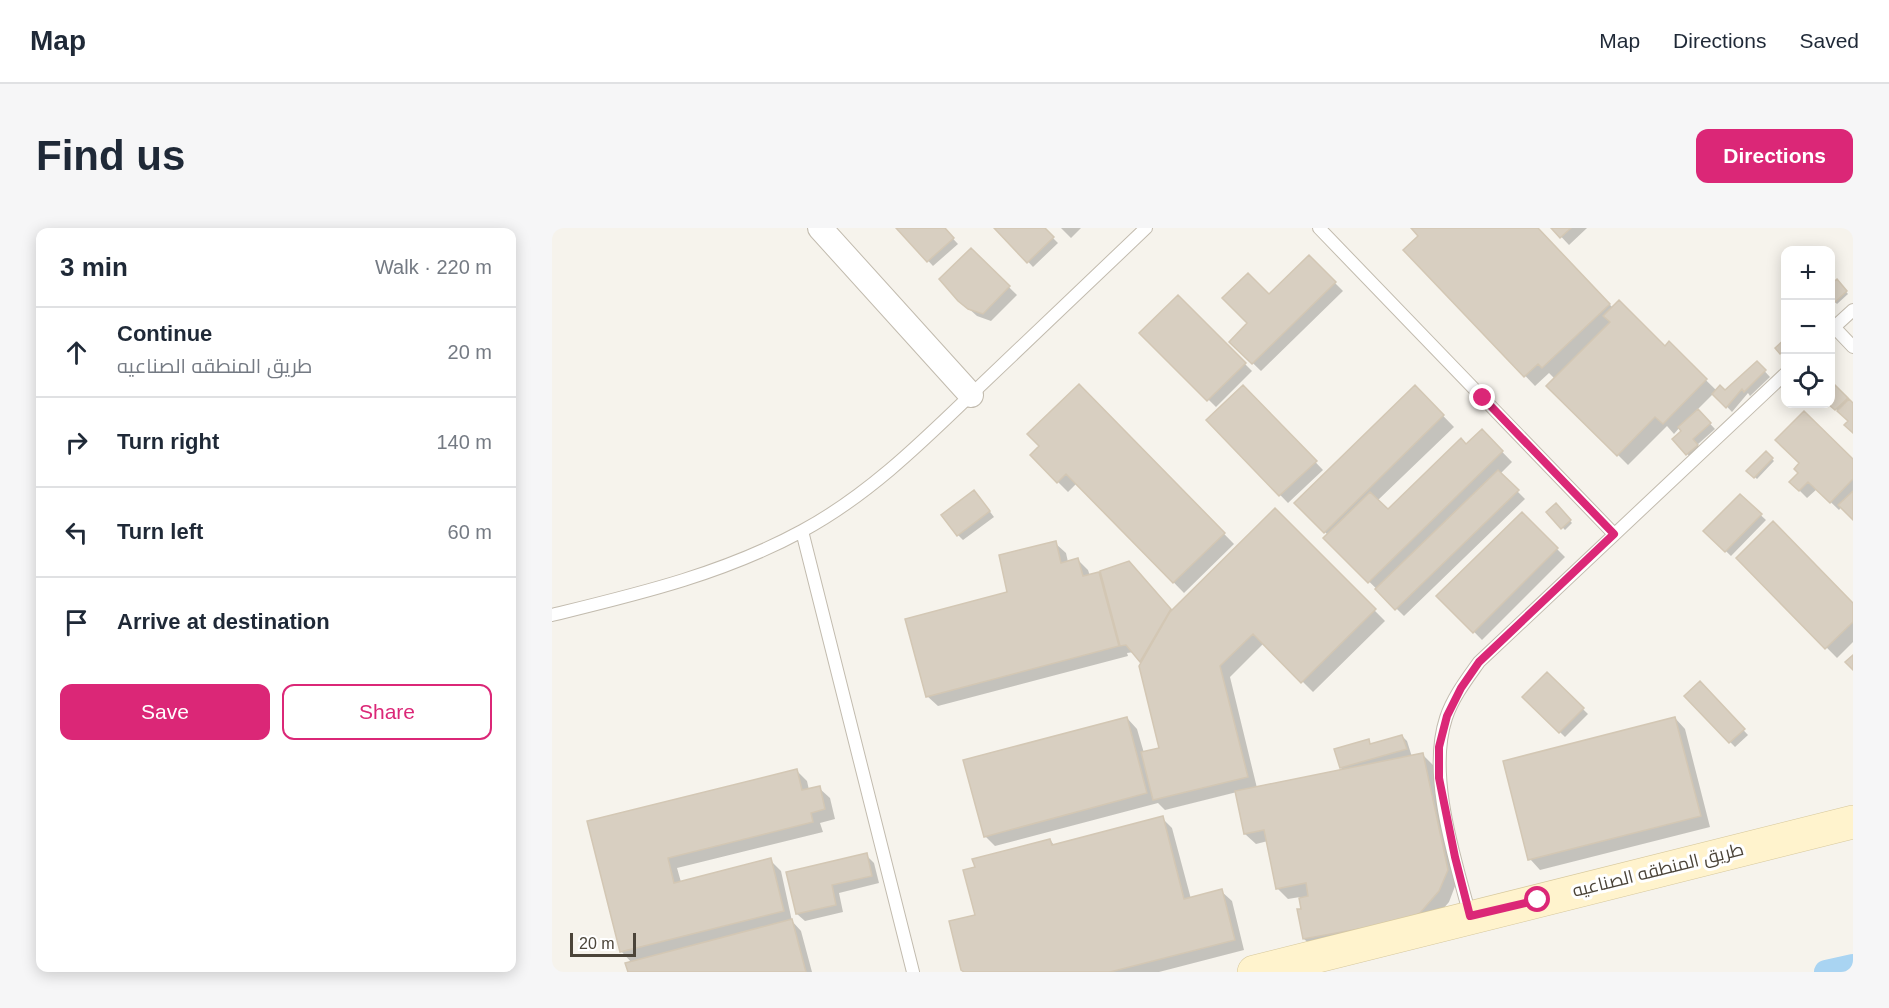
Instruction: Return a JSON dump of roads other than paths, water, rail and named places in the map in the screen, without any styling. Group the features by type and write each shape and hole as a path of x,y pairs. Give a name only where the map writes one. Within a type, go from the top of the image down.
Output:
{"main road":[{"name":"طريق المنطقه الصناعيه","path":"1254,972 1470,916 1853,822"}],"street":[{"path":"820,228 971,395"}],"lane":[{"path":"552,615 662,588 732,565 802,531 851,500 900,462 1146,228"},
{"path":"1319,228 1614,534"},
{"path":"1835,326 1853,310"},
{"path":"1835,332 1853,347"},
{"path":"1470,916 1439,778 1439,747 1447,716 1461,688 1479,662 1781,377"},
{"path":"802,531 913,972"}],"waterway":[{"path":"1826,972 1853,966"}]}
